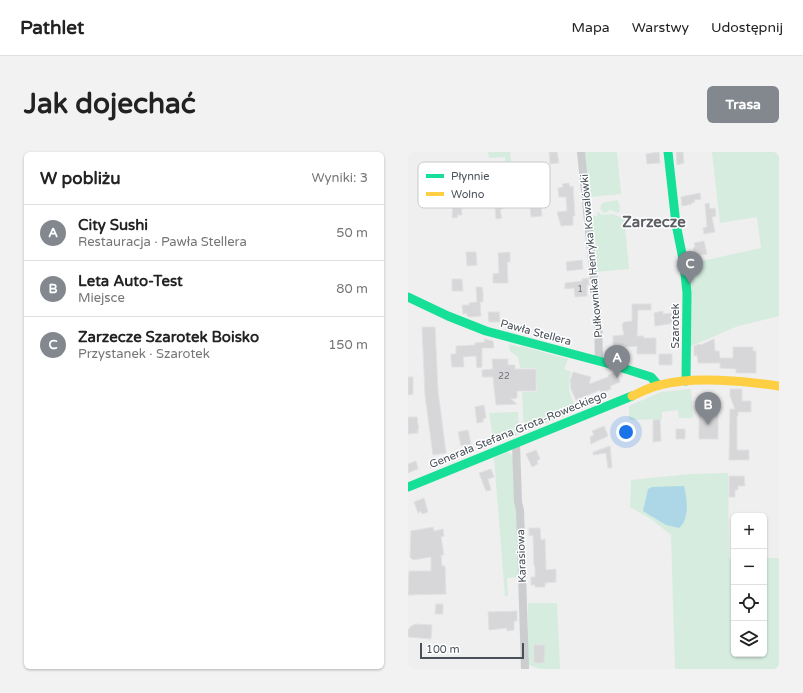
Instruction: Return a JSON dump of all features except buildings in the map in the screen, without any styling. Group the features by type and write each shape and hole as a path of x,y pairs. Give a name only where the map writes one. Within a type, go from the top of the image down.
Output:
{"street":[{"name":"Pułkownika Henryka Kowalówki","path":"581,152 598,320 599,361"},
{"name":"Szarotek","path":"668,152 676,224 684,264 687,293 686,381"},
{"name":"Pawła Stellera","path":"408,297 448,316 486,331 599,361 651,377 658,385"},
{"name":"Generała Stefana Grota-Roweckiego","path":"408,487 658,385 686,381 741,381 779,386"},
{"name":"Karasiowa","path":"516,443 518,502 520,510 525,669"}],"green space":[{"path":"488,152 510,152 511,162 506,162 505,157 489,158"},
{"path":"585,152 617,152 621,194 589,197"},
{"path":"712,152 779,152 779,316 738,326 689,347 688,264 761,248 757,217 720,223"},
{"path":"617,200 620,211 618,213 610,210 604,213 600,209 602,203"},
{"path":"597,212 601,215 613,214 620,217 624,216 629,269 596,272 591,222 593,216 597,216"},
{"path":"509,344 568,359 564,369 571,372 569,388 577,411 524,432 522,392 537,392 536,368 520,368 518,357 510,351"},
{"path":"691,389 693,418 679,418 678,410 662,412 662,419 629,420 629,406 661,392"},
{"path":"518,412 519,434 494,444 489,413"},
{"path":"507,452 513,455 515,506 518,509 519,577 507,578 508,596 505,596 494,458"},
{"path":"728,473 729,559 731,559 731,657 767,657 767,558 779,558 779,669 675,669 671,535 651,519 630,507 631,480 691,474"},
{"path":"528,603 557,603 560,669 540,669 528,665"}],"water":[{"path":"684,486 687,508 685,519 679,528 666,525 643,511 648,489 652,487"}],"traffic: fast":[{"path":"668,152 676,224 684,264 687,293 686,381"},
{"path":"408,297 448,316 486,331 610,364 651,377 658,385"},
{"path":"408,487 632,396"}],"traffic: slow":[{"path":"632,396 656,386 673,382 720,380 779,386"}],"place":[{"name":"Zarzecze Szarotek Boisko","path":"690,284"},
{"name":"City Sushi","path":"617,378"},
{"name":"Leta Auto-Test","path":"708,425"}],"district":[{"name":"Zarzecze","path":"654,222"}]}
